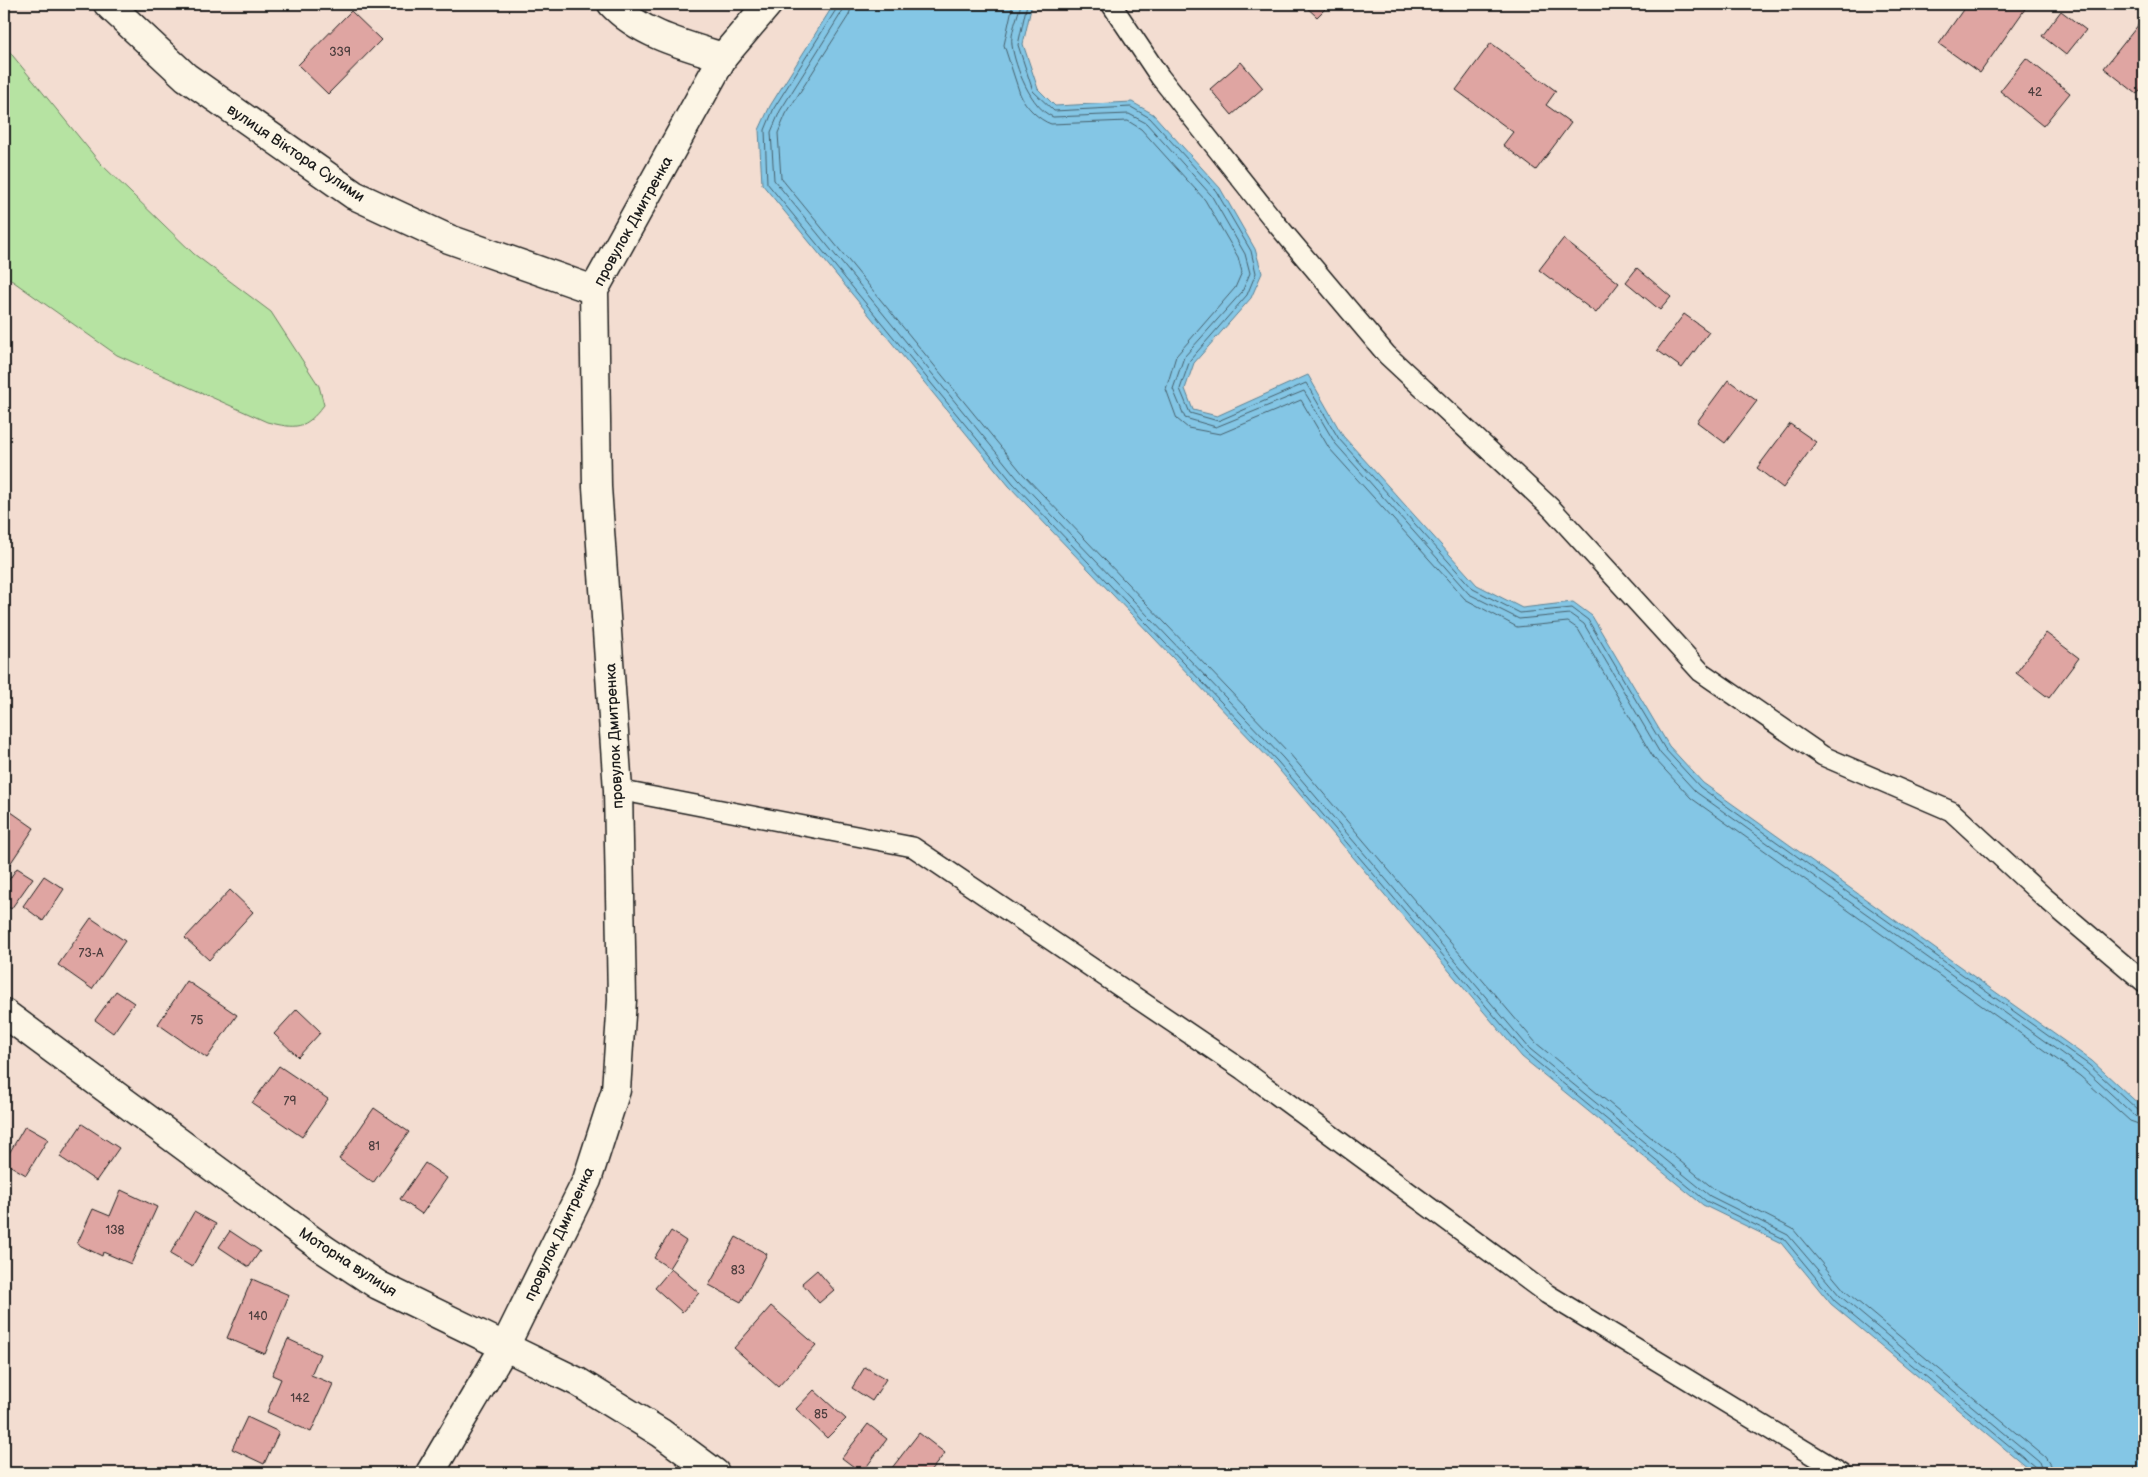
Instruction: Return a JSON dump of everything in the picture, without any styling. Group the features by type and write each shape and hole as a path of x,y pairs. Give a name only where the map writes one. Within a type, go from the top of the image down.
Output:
{"street":[{"name":"вулиця Віктора Сулими","path":"108,4 186,78 354,195 449,239 594,290"},
{"path":"612,4 624,16 673,42 723,58"},
{"name":"провулок Дмитренка","path":"430,1473 505,1346 586,1180 616,1090 622,1000 618,790 598,487 594,290 723,58 768,4"},
{"name":"Моторна вулиця","path":"4,1013 325,1250 378,1286 578,1382 661,1433 715,1473"}],"lane":[{"path":"1111,4 1160,77 1275,222 1387,355 1552,509 1701,672 1823,756 1951,811 2044,897 2144,982"},
{"path":"618,790 913,847 1243,1070 1547,1294 1842,1473"}],"green space":[{"path":"4,45 101,164 194,254 271,312 319,386 324,405 311,419 299,426 285,426 267,422 117,355 4,275"}],"water":[{"path":"834,4 1032,4 1023,44 1038,89 1055,106 1132,102 1153,114 1220,188 1255,249 1262,273 1251,298 1194,363 1185,389 1193,410 1217,416 1308,375 1343,436 1477,585 1522,608 1573,602 1592,616 1669,746 1703,783 2092,1061 2144,1109 2144,1473 2034,1473 1831,1304 1781,1243 1703,1205 1522,1057 1275,765 1009,486 762,184 759,130 770,106"}],"building":[{"path":"1303,4 1330,4 1317,17"},
{"path":"1967,4 2018,4 2025,9 1980,73 1939,44"},
{"path":"351,11 381,40 328,94 298,65"},
{"path":"2061,11 2086,30 2066,55 2042,36"},
{"path":"2143,19 2144,85 2137,94 2104,68"},
{"path":"1491,43 1556,91 1546,105 1571,123 1536,170 1503,145 1513,132 1456,90"},
{"path":"2026,58 2070,93 2043,126 2000,91"},
{"path":"1241,62 1263,88 1232,115 1210,89"},
{"path":"1563,239 1619,283 1596,313 1539,270"},
{"path":"1637,268 1671,297 1660,310 1626,282"},
{"path":"1684,314 1709,332 1682,368 1657,350"},
{"path":"1728,380 1757,401 1725,443 1697,422"},
{"path":"1790,424 1816,442 1783,488 1757,468"},
{"path":"2046,633 2079,658 2049,698 2016,673"},
{"path":"4,807 34,828 4,873"},
{"path":"17,868 33,878 11,909 4,904 4,887"},
{"path":"44,876 64,889 43,921 23,906"},
{"path":"230,890 253,912 209,960 185,938"},
{"path":"91,918 125,941 92,989 58,965"},
{"path":"187,981 237,1015 207,1058 158,1024"},
{"path":"116,991 134,1003 113,1033 95,1020"},
{"path":"297,1009 321,1032 298,1057 274,1034"},
{"path":"279,1066 328,1099 302,1137 252,1103"},
{"path":"374,1108 409,1132 373,1183 339,1159"},
{"path":"82,1124 119,1148 96,1181 60,1157"},
{"path":"25,1126 48,1139 26,1175 4,1162"},
{"path":"425,1163 447,1178 422,1214 400,1199"},
{"path":"121,1190 157,1207 131,1264 103,1252 102,1256 77,1244 93,1209 110,1216"},
{"path":"194,1212 216,1224 192,1267 170,1254"},
{"path":"230,1231 260,1251 249,1267 219,1247"},
{"path":"671,1231 686,1241 669,1268 654,1258"},
{"path":"736,1237 767,1254 741,1302 709,1285"},
{"path":"671,1269 699,1293 682,1312 655,1288"},
{"path":"817,1270 834,1290 819,1303 802,1283"},
{"path":"252,1279 289,1295 265,1354 227,1338"},
{"path":"771,1306 816,1345 778,1387 734,1348"},
{"path":"288,1339 320,1354 311,1375 333,1384 311,1432 267,1412 281,1379 272,1375"},
{"path":"865,1367 886,1379 872,1401 852,1388"},
{"path":"814,1390 846,1419 827,1438 796,1409"},
{"path":"247,1417 279,1432 264,1464 232,1449"},
{"path":"868,1424 887,1439 862,1473 842,1458"},
{"path":"919,1433 945,1453 929,1473 888,1473"}]}
